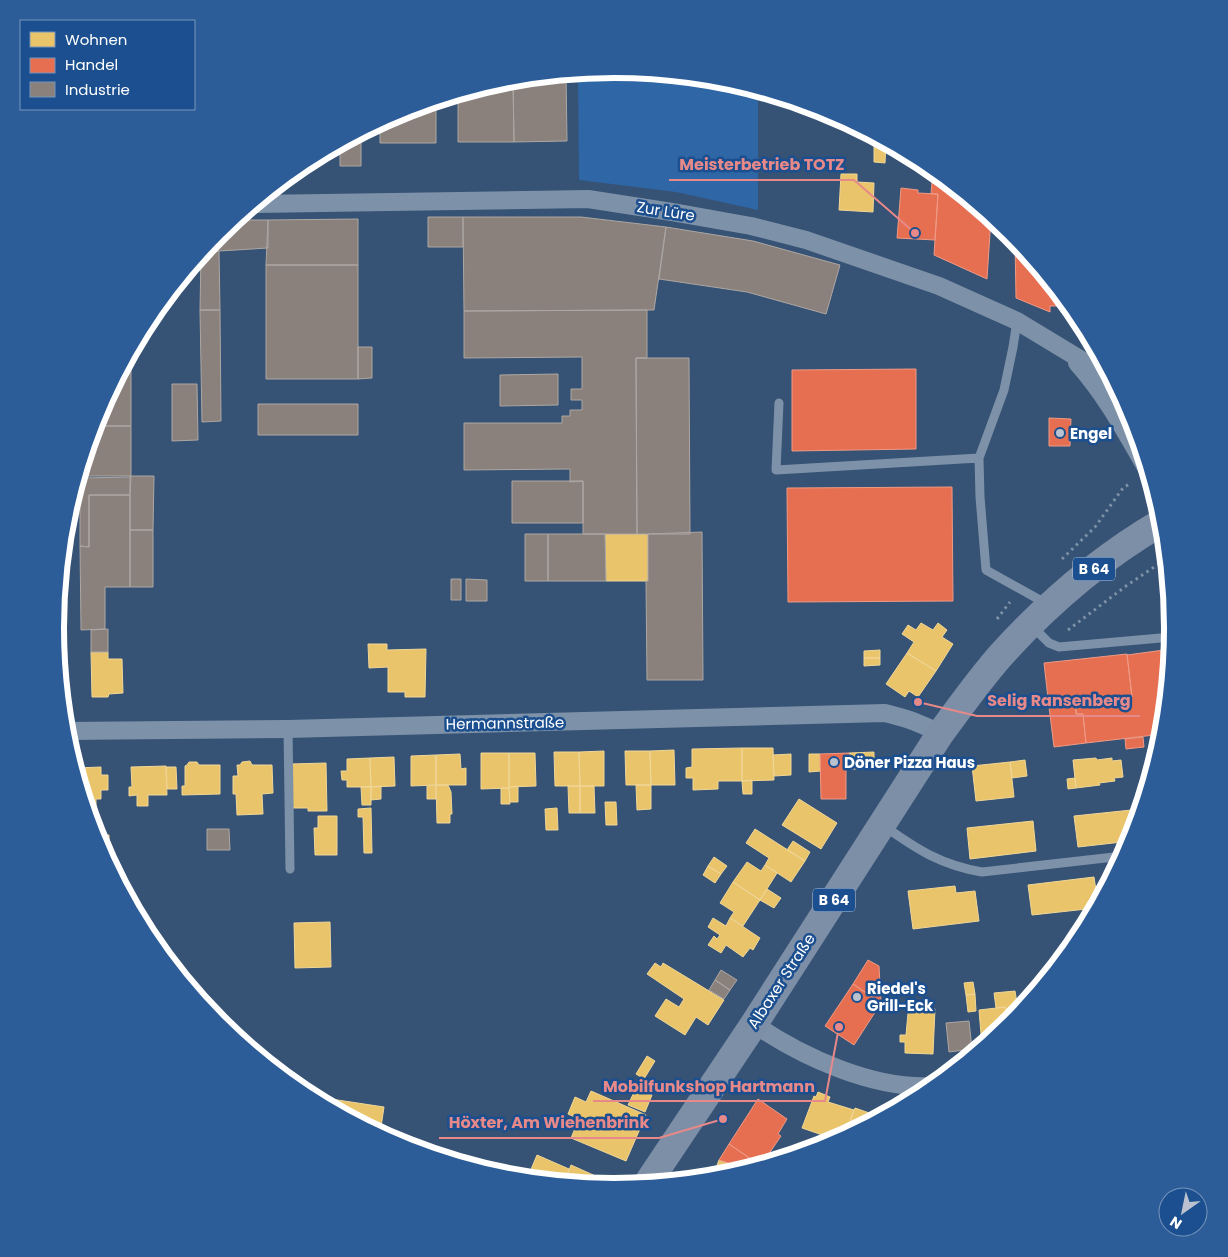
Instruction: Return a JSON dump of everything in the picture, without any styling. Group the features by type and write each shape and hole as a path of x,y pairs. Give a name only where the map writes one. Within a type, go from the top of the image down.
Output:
{"main road":[{"name":"Albaxer Straße","path":"652,1178 754,1024 940,734 994,664 1050,605 1115,552 1155,527"}],"street":[{"name":"Zur Lüre","path":"265,204 588,199 751,226 806,240 939,286 1017,321 1055,343 1103,375"},
{"name":"Zur Lüre","path":"1055,343 1085,372 1133,448"},
{"name":"Hermannstraße","path":"73,731 288,729 885,713 923,724 940,734"},
{"path":"754,1024 772,1036 819,1061 878,1080 922,1085"}],"lane":[{"path":"1017,321 1014,347 1004,390 979,458 986,570 1050,605"},
{"path":"779,403 776,470 979,458"},
{"path":"1030,624 1049,644 1059,647 1164,638"},
{"path":"288,729 290,869"},
{"path":"882,825 932,857 960,868 982,872 1114,857"}],"path":[{"path":"1057,563 1095,527 1123,488"}],"shaded area":[{"path":"578,79 650,79 721,89 758,98 758,210 676,192 579,180"}],"building: Wohnen":[{"path":"874,144 886,150 885,163 874,162"},
{"path":"841,174 857,174 857,182 874,183 873,212 839,210"},
{"path":"605,534 648,534 648,581 606,581"},
{"path":"921,623 933,630 938,623 947,630 942,637 953,644 936,671 907,653 914,642 902,634 908,625 916,630"},
{"path":"368,644 387,644 387,650 426,649 425,697 405,697 405,692 388,692 388,667 369,668"},
{"path":"880,650 880,658 864,658 864,651"},
{"path":"91,652 108,652 108,659 122,659 123,693 109,694 108,697 92,697"},
{"path":"907,653 936,671 918,697 909,691 905,697 886,684"},
{"path":"864,658 880,658 880,665 864,666"},
{"path":"742,748 773,748 774,780 742,781"},
{"path":"742,748 742,781 718,781 718,789 693,790 693,778 686,778 686,768 692,767 692,749"},
{"path":"674,750 675,785 651,785 650,751"},
{"path":"604,751 604,786 580,786 579,752"},
{"path":"625,751 650,751 651,785 626,785"},
{"path":"554,752 579,752 580,786 555,786"},
{"path":"874,752 874,769 849,769 849,753"},
{"path":"481,753 509,753 509,788 481,789"},
{"path":"509,753 535,753 536,786 509,787"},
{"path":"460,754 461,769 466,768 466,785 436,785 436,755"},
{"path":"791,754 791,775 774,776 773,755"},
{"path":"809,754 820,754 821,771 809,772"},
{"path":"436,755 436,785 411,786 411,756"},
{"path":"394,757 395,786 371,787 370,758"},
{"path":"370,758 371,787 347,787 347,780 342,780 341,771 347,771 347,759"},
{"path":"1096,758 1097,760 1112,758 1112,761 1121,760 1123,777 1114,778 1115,781 1099,783 1100,785 1076,788 1073,760"},
{"path":"1025,760 1027,776 1012,778 1010,762"},
{"path":"250,761 252,765 272,765 273,793 262,794 263,814 237,815 236,794 233,794 233,776 238,776 237,765"},
{"path":"189,762 197,762 199,765 220,765 220,794 182,795 182,786 185,786 185,766"},
{"path":"1010,762 1014,797 976,801 972,766"},
{"path":"326,763 327,811 308,811 308,808 292,808 291,764"},
{"path":"166,766 167,795 148,795 148,806 137,806 137,795 129,796 129,787 132,787 131,767"},
{"path":"101,767 101,775 108,775 108,790 101,790 101,799 96,799 96,806 93,806 81,768"},
{"path":"166,767 176,767 177,789 167,789"},
{"path":"1075,778 1076,788 1068,789 1067,779"},
{"path":"752,780 752,794 743,794 742,781"},
{"path":"436,785 436,799 427,799 427,786"},
{"path":"436,785 448,785 451,792 452,814 450,814 450,823 437,823"},
{"path":"636,785 651,785 651,809 637,810"},
{"path":"381,786 381,799 371,800 371,787"},
{"path":"518,786 518,802 510,802 509,787"},
{"path":"568,786 580,786 580,813 569,813"},
{"path":"580,786 594,786 595,813 580,813"},
{"path":"361,787 371,787 371,805 362,805"},
{"path":"501,788 509,788 510,804 501,804"},
{"path":"799,799 837,823 821,849 782,825"},
{"path":"605,802 616,802 617,825 606,825"},
{"path":"371,808 372,853 364,853 363,817 358,817 358,809"},
{"path":"557,808 558,830 546,830 545,809"},
{"path":"1133,810 1121,842 1078,847 1074,816"},
{"path":"318,816 337,816 337,855 315,855 314,828 318,828"},
{"path":"1033,821 1036,851 970,859 967,828"},
{"path":"755,829 805,861 791,882 765,865 769,858 746,843"},
{"path":"104,835 109,835 109,846"},
{"path":"793,841 810,852 805,861 787,850"},
{"path":"714,857 727,866 721,874 708,866"},
{"path":"747,862 761,871 765,865 777,873 760,900 733,882"},
{"path":"708,866 721,874 715,883 703,875"},
{"path":"1094,877 1096,894 1088,909 1032,915 1028,885"},
{"path":"733,882 760,900 743,926 730,918 734,912 720,903"},
{"path":"955,886 956,893 975,891 979,921 913,929 908,891"},
{"path":"767,889 781,898 774,908 760,900"},
{"path":"713,918 726,926 730,918 760,938 753,950 750,948 743,957 726,945 721,953 708,945 714,936 717,939 720,935 708,927"},
{"path":"330,922 331,967 295,968 294,923"},
{"path":"655,963 661,967 663,963 724,1000 708,1025 696,1017 685,1035 655,1016 666,999 679,1007 684,999 647,974"},
{"path":"973,982 975,994 966,995 964,983"},
{"path":"1015,991 1017,1003 1011,1010 1006,1010 1005,1007 996,1008 994,993"},
{"path":"975,994 976,1011 968,1012 966,995"},
{"path":"909,1002 921,1003 921,1008 935,1009 933,1054 905,1053 905,1042 900,1042 900,1035 906,1035"},
{"path":"1005,1007 1006,1014 981,1038 979,1010"},
{"path":"647,1056 655,1061 644,1079 636,1074"},
{"path":"636,1088 652,1095 645,1112 628,1105"},
{"path":"591,1091 646,1115 626,1161 571,1138 579,1119 568,1114 575,1097 586,1102"},
{"path":"818,1092 830,1097 828,1102 854,1110 848,1126 826,1136 802,1128 814,1096 816,1097"},
{"path":"331,1100 384,1107 381,1127 339,1105"},
{"path":"855,1108 872,1114 848,1126"},
{"path":"537,1155 569,1169 566,1177 530,1172"},
{"path":"719,1160 735,1165 718,1169 716,1168"},
{"path":"571,1165 600,1178 578,1178 566,1177"}],"building: Handel":[{"path":"932,180 990,227 987,279 934,255 938,194 931,194"},
{"path":"901,188 918,190 918,193 938,194 935,240 897,238"},
{"path":"1015,252 1060,306 1050,306 1050,312 1016,298"},
{"path":"916,369 916,449 792,451 792,370"},
{"path":"1049,418 1071,419 1070,446 1049,446"},
{"path":"952,487 953,601 788,602 787,488"},
{"path":"1163,650 1160,700 1154,735 1086,743 1083,714 1076,714 1076,704 1132,697 1127,655"},
{"path":"1127,654 1132,697 1049,707 1044,663"},
{"path":"1076,704 1076,714 1083,714 1086,743 1054,747 1049,707"},
{"path":"1143,737 1144,747 1126,749 1125,739"},
{"path":"849,753 849,769 846,769 846,799 821,799 820,754"},
{"path":"868,960 879,966 881,1003 853,984"},
{"path":"853,984 881,1003 854,1045 825,1026"},
{"path":"758,1099 787,1119 778,1134 781,1136 767,1157 753,1161 729,1144"},
{"path":"729,1144 753,1161 735,1165 719,1160"}],"building: Industrie":[{"path":"566,80 567,141 514,142 513,88"},
{"path":"513,88 514,142 458,142 458,101"},
{"path":"436,107 436,143 380,143 380,131"},
{"path":"361,140 361,166 340,166 340,151"},
{"path":"428,217 463,217 463,247 428,247"},
{"path":"463,217 581,217 666,227 654,310 464,311"},
{"path":"358,219 358,265 266,265 268,220"},
{"path":"246,220 268,220 268,248 214,251"},
{"path":"666,227 753,241 840,265 826,314 747,292 659,279"},
{"path":"214,251 219,251 220,310 200,310 201,265"},
{"path":"266,265 358,265 358,379 266,379"},
{"path":"200,310 220,310 221,421 202,422"},
{"path":"647,310 647,358 636,358 637,534 583,534 583,481 570,482 570,469 464,470 464,423 562,423 562,416 570,416 570,410 582,410 582,400 571,400 571,389 582,389 582,357 464,358 464,311"},
{"path":"358,347 372,347 372,378 358,379"},
{"path":"636,358 689,358 690,534 637,534"},
{"path":"131,364 131,426 103,426"},
{"path":"558,374 558,405 500,406 500,375"},
{"path":"172,384 197,384 198,440 172,441"},
{"path":"258,404 358,404 358,435 258,435"},
{"path":"103,426 131,426 131,476 85,476"},
{"path":"130,476 154,476 153,530 130,530"},
{"path":"131,477 130,495 89,495 89,547 80,546 80,495 85,478"},
{"path":"512,481 583,481 583,523 512,523"},
{"path":"89,495 130,495 130,587 105,587 105,629 81,630 80,546 89,547"},
{"path":"130,530 153,530 153,587 130,587"},
{"path":"702,532 703,680 647,680 646,581 648,581 648,534"},
{"path":"525,534 548,534 548,581 525,581"},
{"path":"548,534 605,534 606,581 548,581"},
{"path":"451,579 461,579 461,600 451,600"},
{"path":"466,579 487,580 487,601 466,601"},
{"path":"108,629 108,652 91,652 91,630"},
{"path":"207,829 229,829 230,850 207,850"},
{"path":"721,970 737,980 730,990 715,980"},
{"path":"715,980 730,990 724,999 709,990"},
{"path":"969,1021 972,1046 968,1050 949,1052 946,1023"}],"place":[{"name":"Meisterbetrieb TOTZ","path":"915,233"},
{"name":"Engel","path":"1060,433"},
{"name":"Selig Ransenberg","path":"918,702"},
{"name":"Döner Pizza Haus","path":"834,762"},
{"name":"Riedel's Grill-Eck","path":"857,997"},
{"name":"Mobilfunkshop Hartmann","path":"839,1027"},
{"name":"Höxter, Am Wiehenbrink","path":"723,1119"}]}
